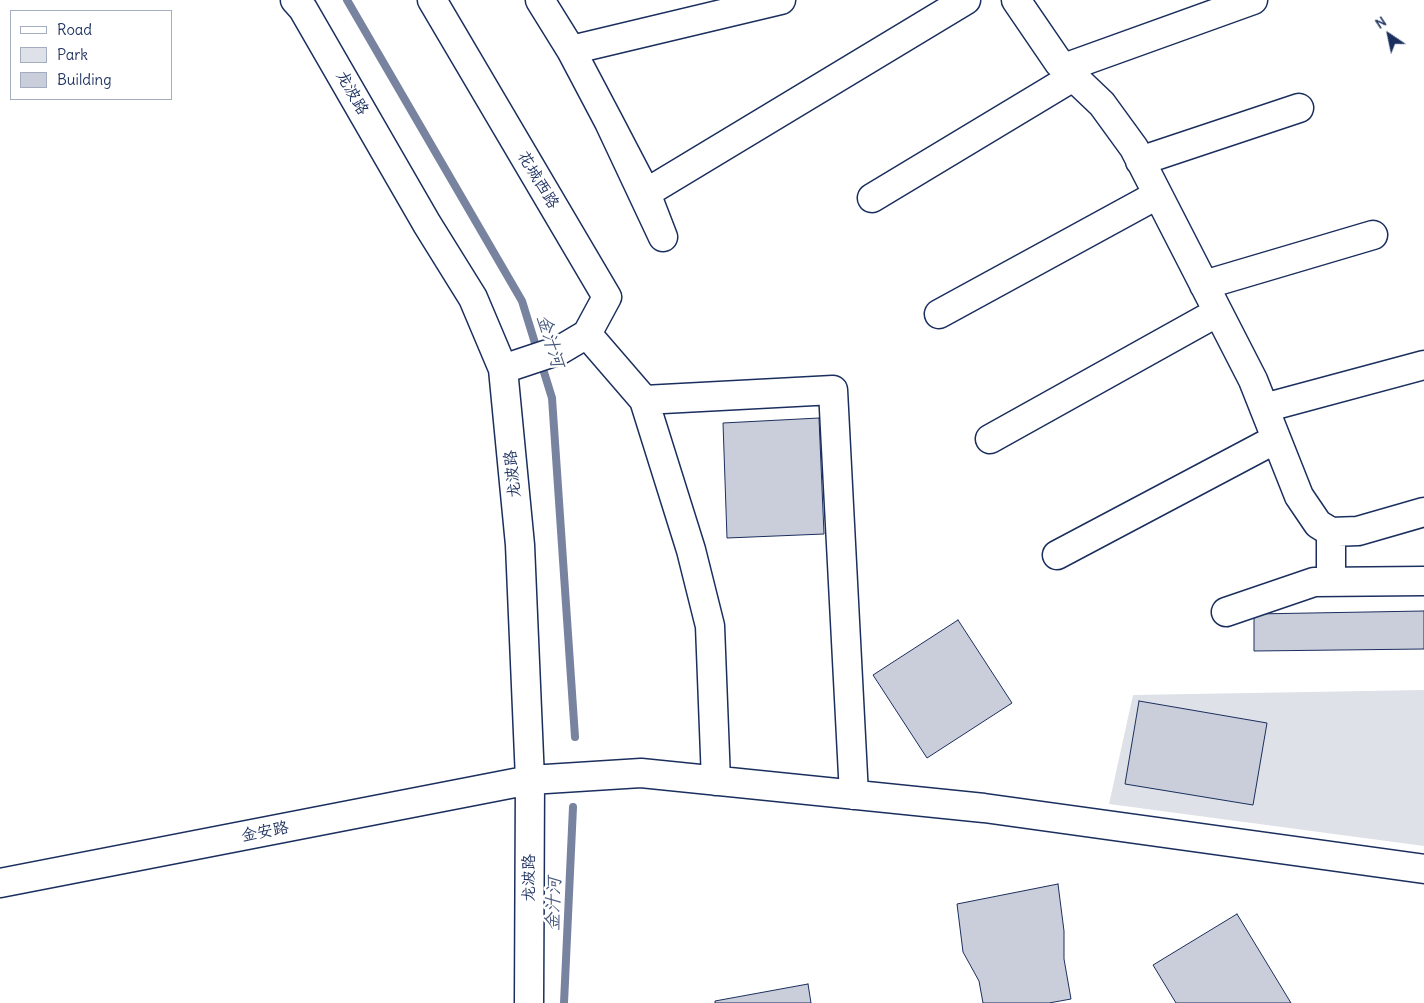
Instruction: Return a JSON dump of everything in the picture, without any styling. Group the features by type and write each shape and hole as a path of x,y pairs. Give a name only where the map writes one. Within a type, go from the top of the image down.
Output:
{"street":[{"name":"龙波路","path":"295,0 303,9 427,224 473,298 503,368 520,545 530,780 529,1003"},
{"name":"花城西路","path":"432,0 608,297 587,334 560,350 503,368"},
{"path":"540,0 570,50 646,193 663,237 608,122"},
{"path":"570,50 781,0"},
{"path":"646,193 966,0"},
{"path":"1016,0 1068,72 1102,104 1140,161 1253,380 1299,496 1318,524 1331,532 1358,531 1424,512"},
{"path":"872,198 1068,72 1254,0"},
{"path":"1140,161 1299,108"},
{"path":"939,314 1156,195"},
{"path":"1204,285 1373,236"},
{"path":"990,439 1218,312"},
{"path":"587,334 644,400 691,550 710,626 716,780"},
{"path":"1264,408 1424,365"},
{"path":"644,400 834,390 854,795"},
{"path":"1057,555 1276,439"},
{"path":"1330,582 1331,532"},
{"path":"1226,612 1314,582 1424,581"},
{"name":"金安路","path":"0,884 530,780 641,773 994,809 1424,869"}],"green space":[{"path":"1424,690 1424,846 1109,804 1133,695"}],"building":[{"path":"819,418 824,534 727,538 723,423"},
{"path":"1424,611 1424,649 1254,651 1254,614"},
{"path":"958,620 1012,703 927,758 873,675"},
{"path":"1139,701 1267,723 1253,805 1125,784"},
{"path":"1058,884 1064,931 1064,959 1071,999 1049,1003 983,1003 979,981 963,952 957,904"},
{"path":"1237,914 1291,1003 1176,1003 1153,965"},
{"path":"808,984 811,1003 715,1003 715,1001"}],"waterway":[{"name":"金汁河","path":"347,0 522,301 552,398 575,737"},
{"name":"金汁河","path":"564,1003 573,807"}]}
